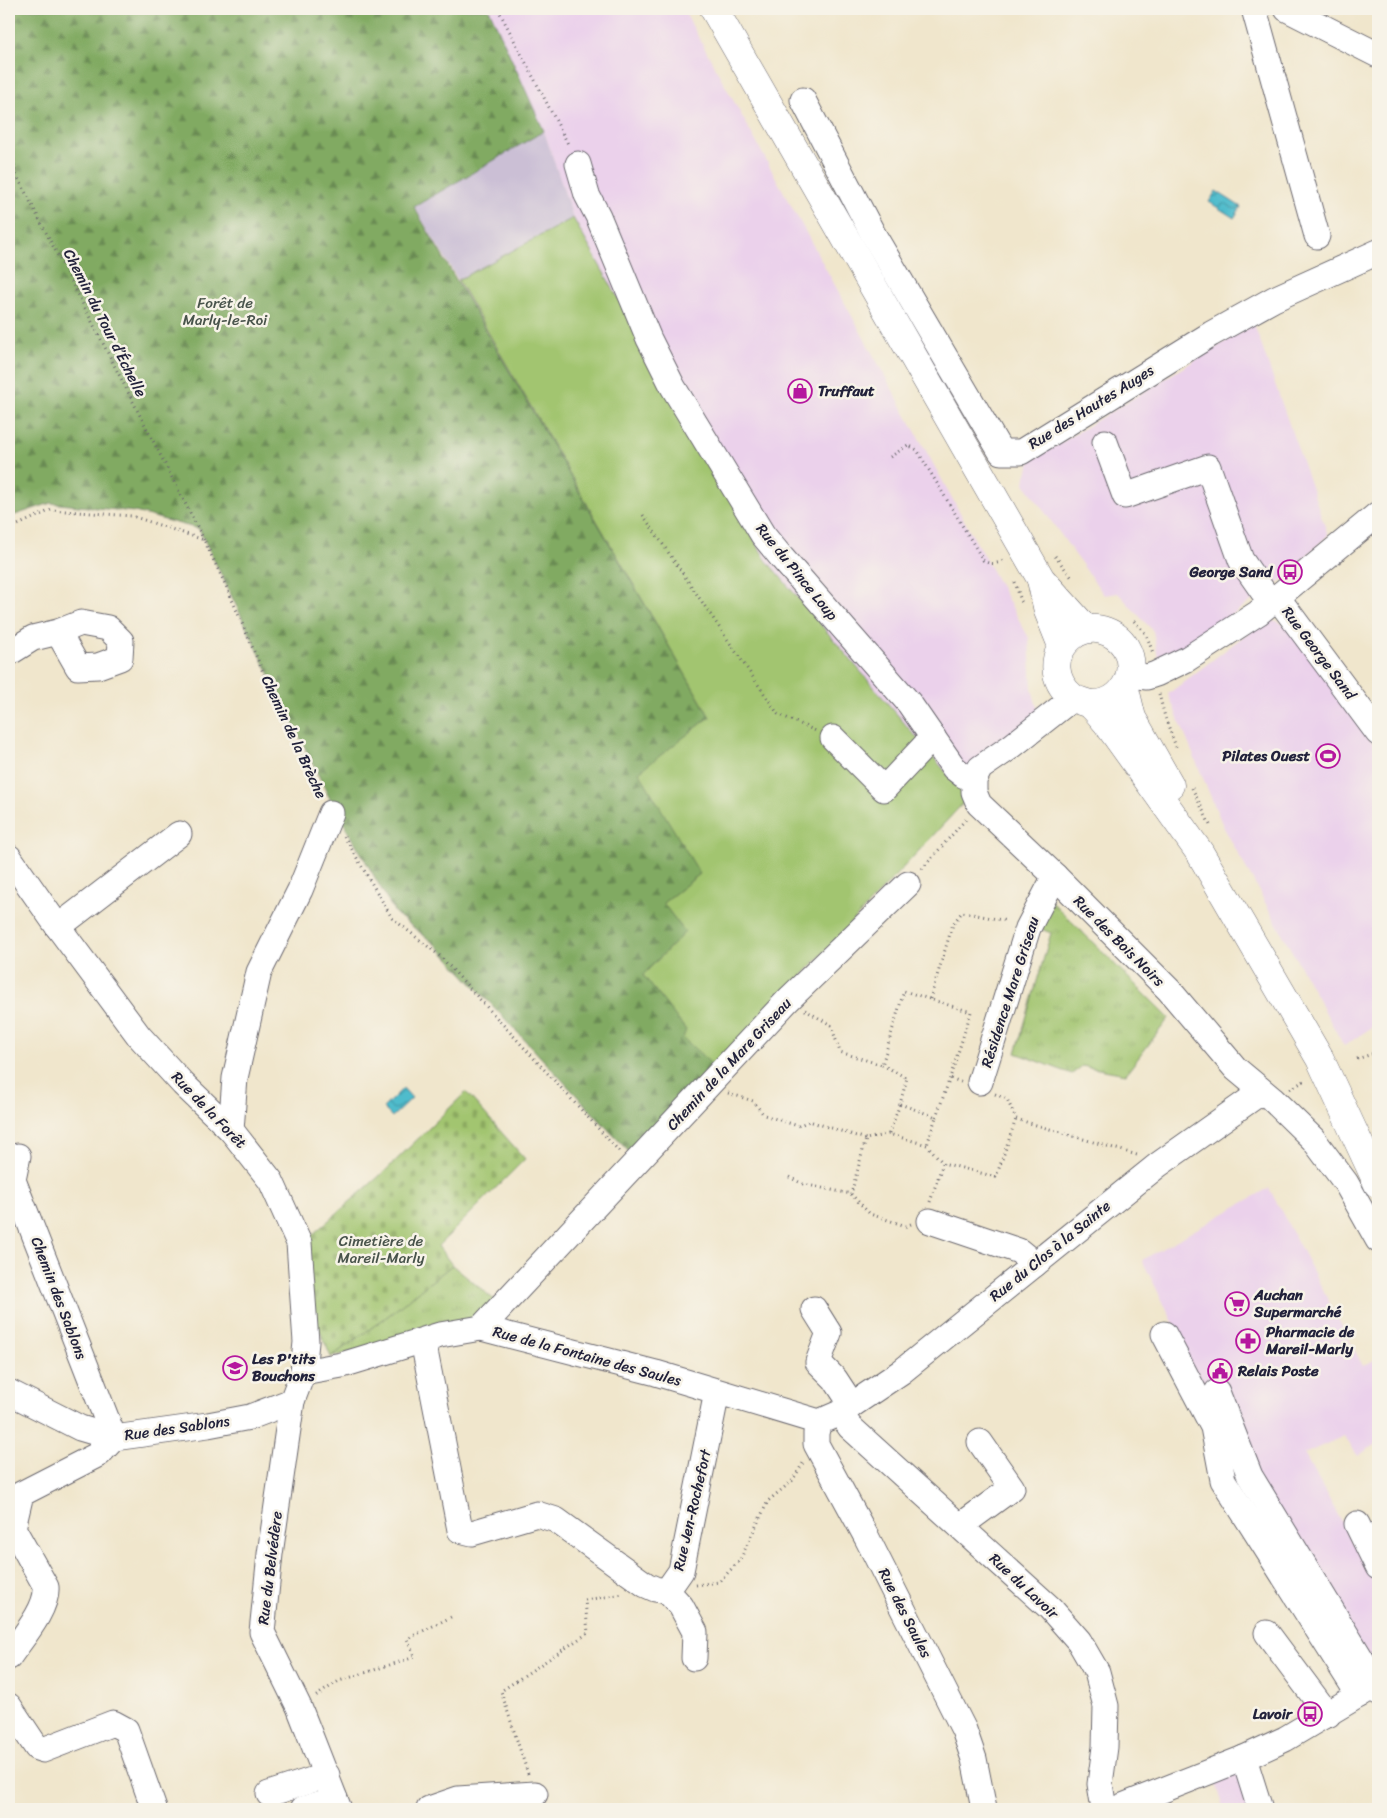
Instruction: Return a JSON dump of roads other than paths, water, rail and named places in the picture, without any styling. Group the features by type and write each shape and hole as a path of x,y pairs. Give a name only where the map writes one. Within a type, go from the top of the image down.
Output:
{"main road":[{"path":"714,9 1040,579 1086,629"},
{"path":"1040,579 1048,611 1062,646"},
{"path":"1206,841 1107,723 1081,701 1064,690 1058,678 1057,655 1062,646 1074,634 1086,629 1099,629 1111,632 1121,640 1128,650 1137,679 1132,718 1174,792 1206,841 1320,1059 1378,1184"},
{"path":"1081,701 1104,703 1114,698 1137,679"}],"street":[{"path":"1254,9 1317,236"},
{"path":"1288,9 1378,55"},
{"name":"Rue des Hautes Auges","path":"803,100 873,234 1001,452 1021,452 1211,334 1274,299 1378,252"},
{"name":"Rue du Pince Loup","path":"578,164 587,195 598,216 649,339 673,387 764,535 909,702 954,768 963,775 977,792"},
{"name":"Rue George Sand","path":"1105,442 1125,496 1208,467 1241,560 1378,734"},
{"path":"1137,679 1187,659 1258,613 1378,514"},
{"path":"9,653 33,638 58,632"},
{"path":"977,792 980,768 1081,701"},
{"path":"833,738 884,789 933,737"},
{"name":"Rue des Bois Noirs","path":"977,792 1055,876 1168,990 1236,1068 1277,1093 1346,1183 1378,1240"},
{"name":"Chemin de la Brèche","path":"231,1130 235,1078 259,972 300,890 331,813"},
{"path":"58,927 178,834"},
{"name":"Rue de la Forêt","path":"9,857 139,1036 183,1084 231,1130 271,1181 299,1243 306,1342 303,1372 292,1401"},
{"name":"Résidence Mare Griseau","path":"979,1086 1028,928 1055,876"},
{"name":"Chemin de la Mare Griseau","path":"481,1328 788,1000 908,884"},
{"name":"Rue du Clos à la Sainte","path":"832,1421 901,1372 1158,1165 1254,1097 1277,1093"},
{"name":"Chemin des Sablons","path":"18,1156 14,1180 114,1438"},
{"path":"924,1217 1019,1251 1035,1264"},
{"path":"814,1309 829,1332 818,1362 836,1378 832,1421"},
{"name":"Rue de la Fontaine des Saules","path":"303,1372 342,1365 440,1336 481,1328 832,1421"},
{"path":"1164,1334 1212,1427 1223,1480 1373,1689"},
{"path":"423,1341 460,1530 472,1533 537,1514 556,1520 646,1585 661,1590 681,1606 695,1632 694,1658"},
{"name":"Rue des Sablons","path":"9,1392 80,1428 114,1438 250,1417 292,1401"},
{"name":"Rue Jen-Rochefort","path":"661,1590 681,1571 717,1392"},
{"path":"1217,1392 1250,1476 1373,1689"},
{"name":"Rue du Belvédère","path":"292,1401 270,1554 262,1632 299,1707 337,1804"},
{"name":"Rue du Lavoir","path":"832,1421 850,1427 1050,1608 1079,1641 1097,1672 1106,1706 1105,1747 1100,1784 1104,1809"},
{"name":"Rue des Saules","path":"832,1421 868,1538 964,1730 974,1759 984,1809"},
{"path":"9,1657 31,1625 46,1599 47,1593 46,1587 13,1528 15,1510 99,1454 114,1438"},
{"path":"960,1526 1012,1488 980,1442"},
{"path":"1357,1524 1378,1567"},
{"path":"1267,1633 1328,1715"},
{"path":"1115,1809 1244,1758 1285,1739 1373,1689"},
{"path":"9,1706 40,1749 43,1750 113,1723 126,1730 154,1809"},
{"path":"1244,1758 1260,1809"},
{"path":"269,1794 327,1775"},
{"path":"429,1809 458,1799 535,1794"},
{"path":"303,1809 337,1804"}],"water":[{"path":"1216,191 1241,207 1234,218 1209,202"},
{"path":"403,1088 412,1098 392,1117 383,1108"}],"place":[{"name":"Truffaut","path":"800,391"},
{"name":"George Sand","path":"1290,572"},
{"name":"Pilates Ouest","path":"1328,756"},
{"name":"Auchan Supermarché","path":"1237,1304"},
{"name":"Pharmacie de Mareil-Marly","path":"1248,1341"},
{"name":"Les P'tits Bouchons","path":"235,1368"},
{"name":"Relais Poste","path":"1220,1371"},
{"name":"Lavoir","path":"1310,1714"}],"park label":[{"name":"Forêt de Marly-le-Roi","path":"225,312"},
{"name":"Cimetière de Mareil-Marly","path":"381,1250"}]}
